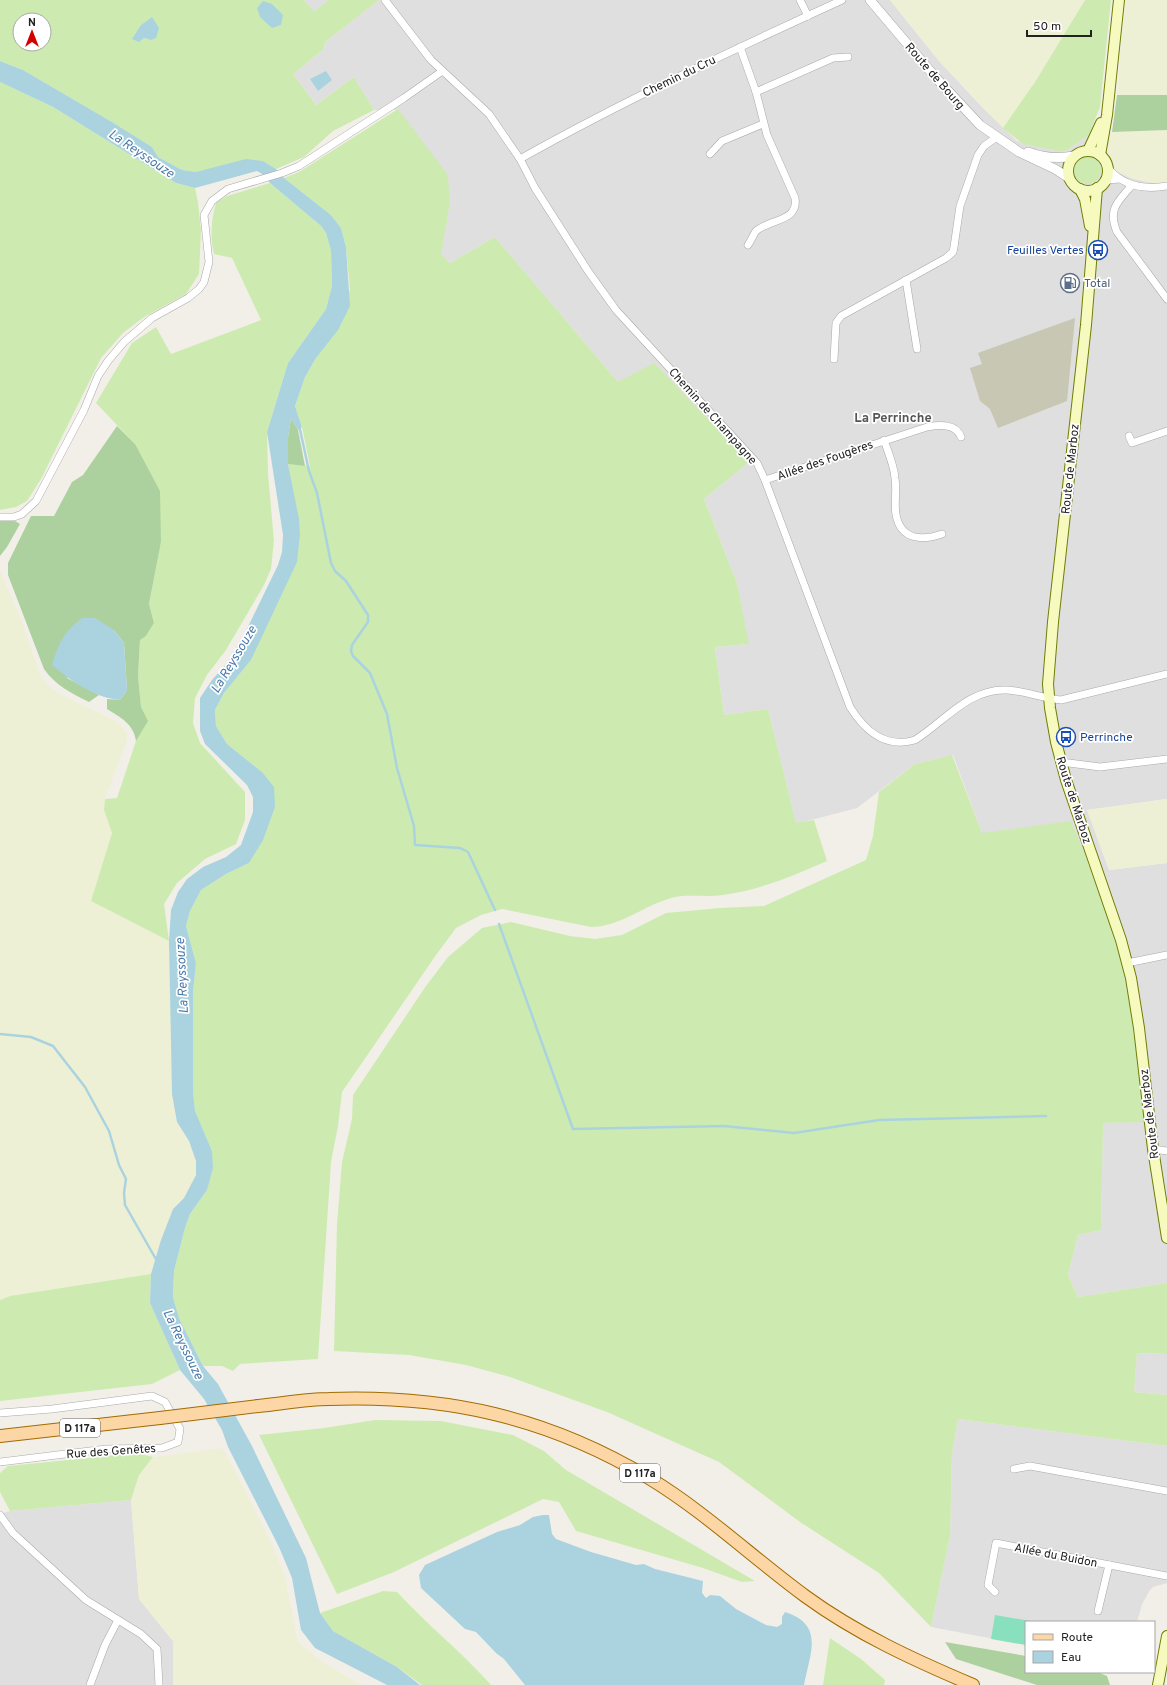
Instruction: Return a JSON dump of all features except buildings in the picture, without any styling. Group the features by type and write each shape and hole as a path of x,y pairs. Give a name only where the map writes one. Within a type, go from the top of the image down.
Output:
{"main road":[{"path":"1100,155 1109,94 1119,0"},
{"path":"1088,151 1100,126 1109,94"},
{"path":"1088,151 1100,155 1108,168 1108,174 1100,186 1092,190 1080,189 1069,178 1068,166 1074,156 1088,151"},
{"name":"Route de Marboz","path":"1100,186 1092,237 1086,325 1053,622 1048,684 1051,716 1061,762 1127,963 1139,1028 1153,1149 1167,1238"},
{"name":"Route de Marboz","path":"1080,189 1087,209 1092,237"},
{"name":"D 117a","path":"0,1436 326,1399 414,1399 500,1414 568,1437 624,1464 676,1496 804,1595 851,1627 912,1659 973,1685"},
{"path":"1158,1685 1167,1636"}],"street":[{"name":"Chemin de Champagne","path":"385,0 441,72 489,114 520,159 535,188 604,294 683,384 750,455 765,480 850,707 857,718 874,734 884,740 894,743 905,743 915,740 970,699 984,692 1005,690 1017,691 1049,699 1061,700 1167,674"},
{"path":"800,0 808,16"},
{"name":"Chemin du Cru","path":"520,159 589,120 675,77 842,0"},
{"name":"Route de Bourg","path":"870,0 963,108 980,125 1008,144 1069,178"},
{"path":"740,47 756,92 763,124 796,205 792,214 756,232 748,245"},
{"path":"756,92 833,58 848,57"},
{"path":"0,516 14,517 22,514 36,501 84,410 98,376 124,342 152,318 188,298 199,289 204,282 209,262 204,215 212,201 228,189 282,173 322,151 345,134 404,98 441,72"},
{"path":"710,154 722,141 763,124"},
{"path":"834,359 837,319 946,258 953,252 960,206 978,155 984,146 997,137"},
{"name":"Route de Bourg","path":"1008,144 1046,157 1061,158 1074,156"},
{"path":"1108,168 1120,179 1132,185 1150,189 1167,186"},
{"path":"1100,186 1114,179 1120,179"},
{"path":"1132,185 1117,202 1114,214 1114,226 1167,299"},
{"path":"906,280 917,348"},
{"name":"Allée des Fougères","path":"765,480 918,429 935,426 951,427 956,429 961,437"},
{"path":"1129,436 1132,443 1167,431"},
{"name":"Allée des Fougères","path":"884,440 894,470 896,514 902,528 906,533 918,538 931,538 942,534"},
{"path":"1061,762 1100,768 1167,759"},
{"path":"1127,963 1167,955"},
{"path":"1153,1149 1167,1151"},
{"name":"Rue des Genêtes","path":"0,1413 52,1409 152,1396 165,1402 180,1429 178,1442 162,1448 106,1449 0,1462"},
{"path":"1014,1469 1030,1466 1167,1491"},
{"path":"0,1515 12,1533 86,1600 141,1634 157,1649 159,1685"},
{"name":"Allée du Buidon","path":"995,1592 988,1585 996,1543 1167,1576"},
{"path":"1098,1611 1109,1565"},
{"path":"90,1685 105,1645 118,1620"}],"shaded area":[{"path":"304,0 329,0 314,11"},
{"path":"379,0 890,0 939,61 983,108 1017,141 1064,152 1089,135 1107,138 1108,154 1112,168 1167,183 1167,799 1087,810 1109,870 1167,863 1167,1283 1078,1297 1068,1275 1078,1235 1101,1230 1103,1123 1144,1121 1134,1031 1126,986 1117,948 1089,863 982,833 953,755 915,764 857,808 796,824 768,709 724,715 715,647 748,644 737,583 704,499 748,463 618,382 495,237 450,263 440,254 450,203 398,110 374,110 354,77 316,105 293,74 324,49 325,42"},
{"path":"890,0 1085,0 1035,82 1003,128 939,61"},
{"path":"1124,0 1167,0 1167,95 1117,95"},
{"path":"1167,130 1167,183 1161,185 1133,179 1117,172 1112,168 1106,146 1107,138 1112,132"},
{"path":"1075,318 1067,401 998,428 990,409 980,401 970,368 982,364 978,353"},
{"path":"0,570 24,627 40,675 50,687 61,695 116,721 127,733 127,740 105,799 104,810 112,833 91,901 169,941 177,1122 189,1141 196,1161 196,1175 184,1198 173,1209 161,1240 151,1274 10,1296 0,1300"},
{"path":"1167,799 1167,863 1109,870 1087,810"},
{"path":"1137,1353 1167,1354 1167,1395 1134,1392"},
{"path":"958,1419 1167,1446 1167,1583 1153,1587 1150,1590 1142,1604 1137,1621 1025,1621 1025,1645 931,1627 950,1536 952,1454"},
{"path":"223,1448 270,1540 284,1574 298,1642 323,1662 361,1685 173,1685 173,1641 139,1599 131,1500 139,1475 153,1457"},
{"path":"131,1500 139,1599 173,1641 173,1685 0,1685 0,1514 10,1511"}],"green space":[{"path":"0,0 304,0 314,11 329,0 379,0 325,42 324,49 293,74 316,105 354,77 374,110 333,131 304,157 276,169 263,161 196,172 182,170 158,157 152,147 23,70 0,61","holes":["152,17 151,40 144,38 141,25"]},
{"path":"1085,0 1111,0 1100,107 1089,135 1064,152 1023,144 1003,128 1035,82"},
{"path":"0,82 53,107 176,183 195,188 201,231 199,274 186,294 144,317 123,333 101,358 41,479 27,501 16,507 0,510"},
{"path":"1117,95 1167,95 1167,130 1112,132"},
{"path":"398,109 448,175 450,203 441,254 450,263 495,237 618,382 654,363 719,430 748,463 704,499 737,583 749,644 715,647 724,715 768,709 796,823 814,820 827,861 789,877 750,890 716,896 682,896 668,899 658,902 621,920 601,926 591,927 502,909 481,915 456,928 342,1092 338,1126 331,1162 318,1359 240,1364 233,1371 222,1366 203,1366 179,1318 173,1299 174,1271 185,1228 190,1214 207,1190 212,1151 195,1112 193,1091 193,993 196,963 186,926 190,911 201,890 226,874 249,863 262,772 227,744 216,726 215,710 224,693 251,660 300,534 288,464 310,466 302,427 295,406 305,377 350,290 346,247 341,228 331,215 284,178 299,172"},
{"path":"1087,156 1097,160 1101,170 1097,180 1087,184 1077,180 1073,170 1077,160"},
{"path":"270,183 321,226 326,233 331,251 332,286 326,309 288,363 267,432 268,474 274,541 271,569 264,585 226,650 207,675 195,698 193,723 200,743 245,792 245,820 236,844 205,859 177,883 164,904 169,941 91,901 112,833 104,810 105,799 117,798 136,741 147,721 141,708 138,676 140,640 146,636 154,623 149,604 161,542 135,444 96,403 132,343 156,327 171,354 261,320 232,258 214,254 212,228 216,203 227,196"},
{"path":"291,418 298,430 305,466 288,464 288,437"},
{"path":"117,426 135,444 160,491 161,542 149,604 154,623 146,636 140,640 138,676 141,707 148,721 136,741 135,735 126,722 107,709 107,699 120,700 127,690 124,643 114,630 67,678 99,695 89,702 59,685 44,669 8,575 8,563 31,516 54,516 72,482 83,475"},
{"path":"0,521 15,521 20,524 0,556"},
{"path":"952,755 982,833 1071,821 1096,883 1117,947 1131,1012 1144,1122 1103,1123 1101,1230 1078,1235 1068,1275 1078,1297 1167,1283 1167,1354 1137,1353 1134,1392 1167,1395 1167,1446 958,1419 952,1454 950,1536 931,1627 879,1573 800,1522 719,1462 607,1412 510,1377 466,1365 409,1355 334,1351 337,1224 342,1162 352,1119 353,1095 426,986 448,957 482,928 511,922 570,936 595,939 622,935 666,913 764,906 866,860 873,836 879,792 915,764"},
{"path":"151,1274 150,1303 180,1370 152,1384 0,1401 0,1300 10,1296"},
{"path":"375,1420 441,1421 513,1435 544,1451 566,1470 755,1581 742,1582 703,1568 576,1531 559,1502 543,1499 394,1572 337,1594 259,1435 324,1428"},
{"path":"137,1453 153,1457 139,1475 131,1500 10,1511 0,1492 0,1473 8,1466"},
{"path":"383,1591 397,1592 491,1685 422,1685 397,1667 333,1631 320,1613"},
{"path":"995,1615 1030,1621 1025,1621 1025,1645 991,1639"},
{"path":"830,1638 861,1659 885,1680 884,1685 823,1685"},
{"path":"945,1642 1025,1656 1025,1673 1100,1673 1107,1676 1110,1685 1037,1685 956,1659"}],"water":[{"path":"263,1 272,4 283,15 281,25 272,28 260,17 257,8"},
{"path":"152,17 159,28 156,38 151,40 144,38 139,42 132,39 141,25"},
{"name":"La Reyssouze","path":"0,61 23,70 112,122 152,147 158,157 182,170 196,172 246,159 263,161 276,169 284,178 331,215 341,228 346,247 350,306 338,330 316,358 305,377 295,406 302,427 298,430 291,418 288,437 288,464 299,519 300,534 297,562 251,660 224,693 215,710 216,726 227,744 262,772 274,787 275,807 263,840 249,863 226,874 201,890 190,911 186,926 196,963 193,993 193,1091 195,1111 212,1151 213,1168 207,1190 190,1214 185,1228 174,1271 173,1298 179,1318 203,1366 218,1384 252,1446 306,1558 320,1613 333,1631 397,1667 420,1685 387,1685 315,1648 301,1630 292,1578 279,1547 228,1447 222,1430 204,1399 180,1370 150,1303 151,1274 161,1240 173,1209 184,1198 196,1175 196,1161 189,1141 177,1122 172,1094 169,941 171,910 178,892 187,879 203,867 226,857 241,845 253,812 253,797 247,785 205,744 200,731 200,698 212,680 227,663 244,635 278,565 282,552 283,535 267,432 288,363 326,309 332,286 331,251 326,233 321,226 257,171 195,188 176,183 53,107 0,82"},
{"path":"326,71 332,80 318,91 310,79"},
{"path":"82,618 95,618 114,630 124,643 127,690 120,700 102,696 84,688 52,665 62,638 70,628"},
{"path":"549,1515 552,1534 556,1539 591,1552 636,1565 644,1564 655,1569 703,1581 702,1593 706,1598 710,1595 720,1596 736,1609 766,1625 777,1627 782,1624 782,1617 785,1612 798,1618 806,1624 812,1641 804,1685 525,1685 504,1659 496,1653 476,1632 465,1629 421,1588 419,1575 425,1565 497,1532 520,1525 533,1517"}],"waterway":[{"path":"299,425 309,471 317,493 331,563 335,571 346,581 368,615 368,622 352,645 351,651 353,656 370,673 387,714 397,768 414,826 415,845 460,848 468,852 495,910"},
{"path":"499,924 573,1129 724,1126 794,1133 879,1120 1046,1116"},
{"path":"0,1034 31,1037 53,1046 85,1087 109,1131 119,1165 126,1179 124,1193 125,1205 157,1261"}],"place":[{"name":"Feuilles Vertes","path":"1098,250"},
{"name":"Total","path":"1070,283"},
{"name":"Perrinche","path":"1066,737"}],"district":[{"name":"La Perrinche","path":"893,417"}]}
